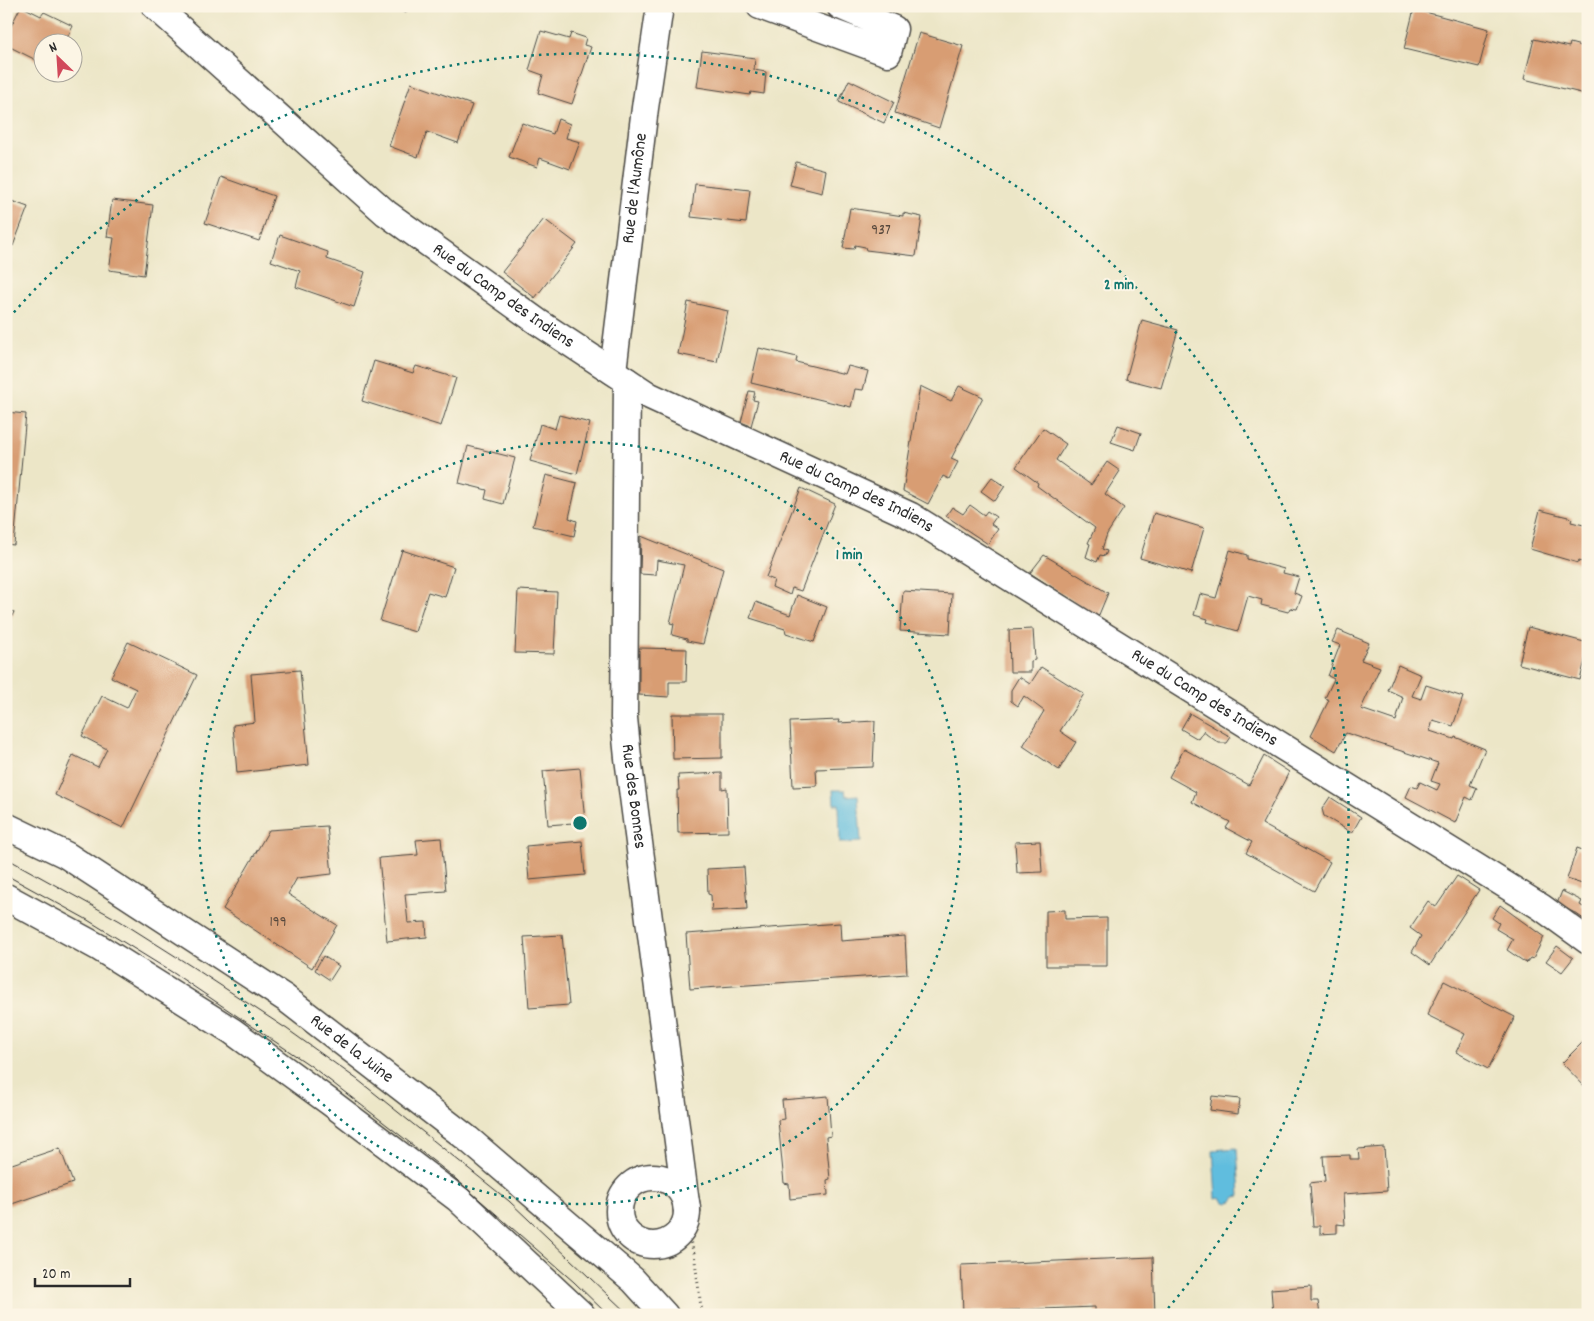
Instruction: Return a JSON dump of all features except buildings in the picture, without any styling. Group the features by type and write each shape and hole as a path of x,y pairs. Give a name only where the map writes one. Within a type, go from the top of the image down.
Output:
{"street":[{"name":"Rue du Camp des Indiens","path":"155,6 386,213 538,322 650,396 911,516 1541,906 1588,941"},
{"name":"Rue de l'Aumône","path":"620,376 645,108 660,6"},
{"path":"760,6 888,53 894,29 840,6"},
{"name":"Rue des Bonnes","path":"620,376 624,718 686,1217"},
{"name":"Rue de la Juine","path":"6,826 66,855 285,998 468,1138 633,1280 666,1315"},
{"path":"6,897 98,947 215,1021 316,1092 458,1199 582,1315"}],"path":[{"path":"686,1217 694,1253 702,1315"}],"water":[{"path":"833,790 845,790 846,796 858,795 861,842 840,843 839,804 834,804"},
{"path":"1237,1148 1240,1196 1235,1197 1228,1203 1223,1201 1221,1197 1216,1198 1213,1150"}],"tram line":[{"path":"6,858 120,921 287,1029 358,1080 509,1201 629,1315"},
{"path":"6,875 86,919 175,974 311,1066 450,1174 574,1282 608,1315"}]}
